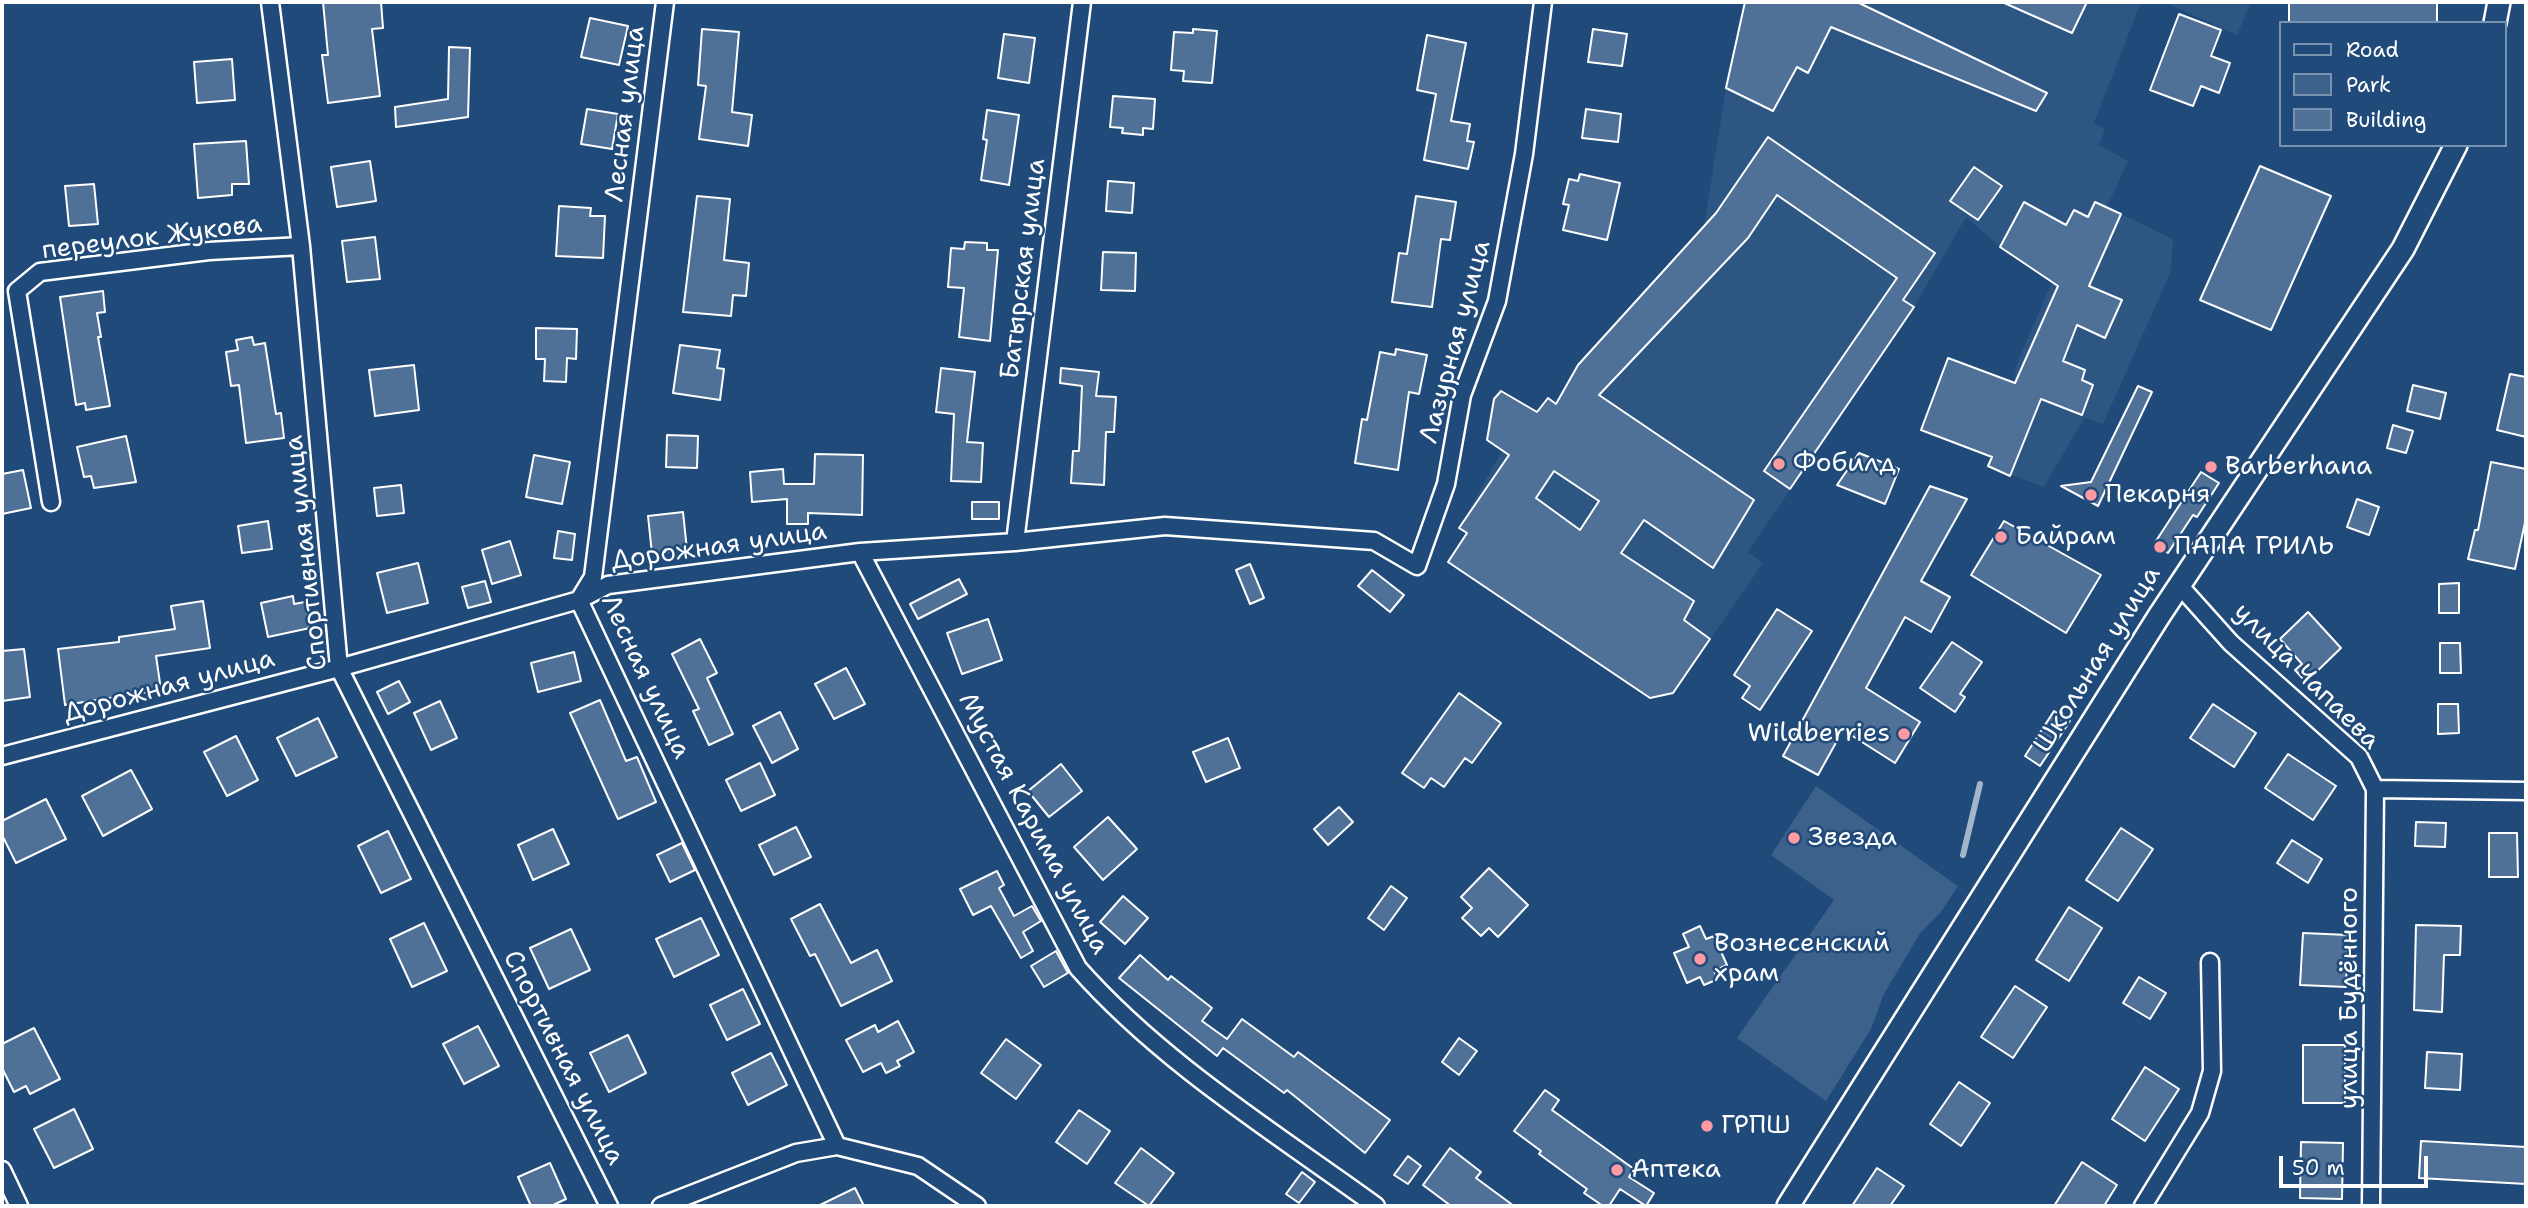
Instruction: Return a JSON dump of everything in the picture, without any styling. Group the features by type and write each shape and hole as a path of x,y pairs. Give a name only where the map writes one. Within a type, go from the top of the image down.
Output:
{"street":[{"name":"Спортивная улица","path":"270,2 301,246 339,668 609,1206"},
{"name":"Лесная улица","path":"665,2 593,577 579,600 837,1146"},
{"name":"Батырская улица","path":"1015,542 1082,2"},
{"name":"Лазурная улица","path":"1417,566 1446,484 1462,395 1497,301 1524,154 1543,2"},
{"path":"2495,21 2499,2"},
{"name":"Школьная улица","path":"1788,1206 2179,585 2403,249 2455,147"},
{"name":"переулок Жукова","path":"51,502 17,291 40,272 209,251 301,246"},
{"name":"Дорожная улица","path":"2,756 339,668 579,600 608,585 860,552 1015,542 1165,526 1374,541 1417,566"},
{"name":"Мустая Карима улица","path":"860,552 1078,968 1111,1005 1198,1078 1377,1206"},
{"name":"улица Чапаева","path":"2179,585 2231,643 2359,757 2375,789 2526,791"},
{"name":"улица Будённого","path":"2371,1206 2375,789"},
{"path":"2143,1206 2200,1113 2213,1071 2210,962"},
{"path":"661,1206 796,1153 837,1146 918,1166 977,1206"},
{"path":"2,1170 19,1206"}],"shaded area":[{"path":"1745,2 2141,2 2094,123 2105,129 2099,145 2128,161 2107,207 2173,239 2171,271 2103,424 2084,418 2044,487 1988,466 2013,397 2016,366 2052,282 2000,247 1966,217 1914,307 1748,552 1763,563 1673,693 1650,698 1448,562 1467,533 1459,528 1502,451 1487,440 1493,402 1501,391 1537,412 1548,398 1556,403 1578,365 1704,226 1726,88"},
{"path":"2164,2 2251,2 2237,35"}],"green space":[{"path":"1816,786 1958,886 1941,912 1921,932 1884,994 1871,1029 1826,1101 1737,1038 1834,900 1771,855"}],"building":[{"path":"323,2 381,2 383,28 372,29 380,96 328,103 322,55 328,55"},
{"path":"1745,2 1857,2 2047,93 2036,111 1831,27 1808,73 1797,67 1773,111 1726,88"},
{"path":"2002,2 2087,2 2072,33"},
{"path":"2289,2 2437,2 2437,21 2289,21"},
{"path":"2179,14 2221,30 2211,56 2230,63 2219,93 2201,86 2193,106 2150,90"},
{"path":"590,18 628,26 619,65 581,57"},
{"path":"702,29 739,32 732,112 752,115 748,146 699,139 706,86 698,85"},
{"path":"1193,29 1217,31 1212,83 1183,81 1184,71 1171,70 1174,32 1193,33"},
{"path":"1593,29 1627,34 1622,66 1588,62"},
{"path":"1004,34 1035,38 1029,83 998,78"},
{"path":"1427,35 1466,43 1451,121 1470,124 1467,141 1474,142 1468,169 1424,160 1436,94 1417,90"},
{"path":"449,47 470,48 468,117 396,127 395,107 448,99"},
{"path":"232,59 235,100 197,103 194,62"},
{"path":"1113,96 1155,99 1153,129 1143,128 1143,135 1122,133 1123,128 1110,127"},
{"path":"587,109 618,114 612,149 581,144"},
{"path":"1586,109 1621,114 1618,142 1582,138"},
{"path":"987,110 1019,115 1009,185 981,180 987,140 983,139"},
{"path":"1768,137 1935,253 1903,300 1914,307 1790,489 1764,471 1897,278 1777,195 1748,238 1599,395 1754,500 1713,568 1644,520 1621,553 1694,601 1684,620 1710,639 1673,693 1650,698 1448,562 1467,533 1459,528 1509,455 1487,440 1494,399 1501,391 1537,412 1548,398 1556,404 1578,365 1716,213","holes":["1554,471 1599,501 1580,530 1536,498"]},
{"path":"246,141 249,184 232,184 232,195 198,198 194,144"},
{"path":"370,161 376,201 337,207 331,167"},
{"path":"2260,166 2331,196 2271,330 2200,300"},
{"path":"1974,167 2002,186 1978,220 1950,201"},
{"path":"1580,174 1620,183 1607,240 1563,230 1569,205 1563,204 1569,179 1578,181"},
{"path":"1108,181 1134,183 1132,213 1106,211"},
{"path":"94,184 98,224 69,226 65,186"},
{"path":"697,196 730,199 724,260 749,263 746,296 733,295 731,316 683,312"},
{"path":"1416,196 1456,202 1450,240 1441,239 1432,307 1392,302 1399,253 1407,254"},
{"path":"2024,202 2066,225 2074,210 2088,217 2095,202 2121,214 2089,286 2122,300 2105,338 2077,325 2063,361 2085,370 2082,380 2093,385 2082,415 2041,399 2010,476 1988,466 1992,457 1921,430 1948,358 2015,383 2058,286 2000,247"},
{"path":"559,206 591,208 590,216 605,216 603,258 556,256"},
{"path":"375,237 380,279 347,282 342,241"},
{"path":"965,242 987,243 987,250 998,250 990,341 959,337 964,288 948,287 951,248 964,249"},
{"path":"1103,252 1136,253 1135,291 1101,290"},
{"path":"103,291 105,312 97,313 101,337 98,337 110,406 86,410 85,403 76,405 60,297"},
{"path":"536,328 577,329 576,359 567,358 566,382 544,381 545,359 536,359"},
{"path":"252,337 254,345 265,343 276,414 281,413 284,438 246,443 239,385 231,386 226,352 238,350 236,340"},
{"path":"680,345 720,350 717,368 724,369 720,400 673,393"},
{"path":"1396,349 1427,355 1419,394 1409,392 1398,470 1355,463 1362,419 1367,420 1380,352 1395,355"},
{"path":"414,365 419,410 375,416 369,370"},
{"path":"941,368 975,372 967,442 983,443 981,482 951,481 954,414 936,412"},
{"path":"1061,368 1099,372 1096,396 1116,397 1114,432 1106,432 1104,485 1071,483 1073,451 1079,451 1082,386 1060,383"},
{"path":"2510,374 2526,377 2526,437 2497,430"},
{"path":"2413,385 2446,393 2440,419 2407,411"},
{"path":"2138,386 2152,392 2098,506 2061,486 2091,482"},
{"path":"2393,425 2413,431 2406,453 2387,448"},
{"path":"667,435 698,436 697,468 666,467"},
{"path":"126,436 136,482 94,488 91,476 84,477 77,447"},
{"path":"1859,453 1899,469 1885,504 1837,485"},
{"path":"815,454 863,455 862,515 808,513 808,524 787,524 787,499 752,502 750,472 783,469 784,484 814,484"},
{"path":"534,455 570,462 562,504 526,497"},
{"path":"2491,462 2526,469 2526,518 2515,569 2468,559 2475,530 2478,530"},
{"path":"23,470 31,508 2,514 2,474"},
{"path":"2201,472 2219,483 2197,517 2193,515 2168,553 2154,544"},
{"path":"401,485 404,513 377,516 374,488"},
{"path":"1930,486 1967,499 1921,581 1950,597 1931,632 1905,617 1866,688 1920,722 1895,763 1843,730 1818,775 1783,756"},
{"path":"2357,499 2379,507 2369,535 2347,527"},
{"path":"972,502 999,502 999,519 972,519"},
{"path":"683,512 687,550 652,554 648,516"},
{"path":"268,521 272,549 242,553 238,526"},
{"path":"2004,521 2101,575 2066,633 1971,575"},
{"path":"558,531 575,534 572,560 554,558"},
{"path":"510,541 521,575 492,584 482,550"},
{"path":"418,563 428,603 387,613 377,573"},
{"path":"1250,564 1264,598 1250,604 1236,570"},
{"path":"1372,570 1404,595 1390,612 1358,586"},
{"path":"959,579 967,594 918,619 910,604"},
{"path":"485,581 491,602 468,608 462,587"},
{"path":"2459,583 2459,613 2439,613 2439,584"},
{"path":"293,596 294,604 305,602 310,628 268,637 261,603"},
{"path":"203,601 210,648 156,656 161,690 65,705 58,649 119,642 119,637 175,629 171,606"},
{"path":"1777,609 1812,631 1760,710 1742,698 1750,686 1734,675"},
{"path":"2308,612 2341,648 2306,682 2295,670 2302,664 2280,639"},
{"path":"988,619 1002,660 962,674 947,633"},
{"path":"700,639 717,673 707,678 733,734 709,745 693,711 699,709 672,654"},
{"path":"1952,642 1982,662 1960,694 1965,697 1955,712 1920,688"},
{"path":"2440,643 2460,643 2461,673 2440,673"},
{"path":"24,649 30,697 2,701 2,651"},
{"path":"574,652 581,681 538,692 531,663"},
{"path":"846,668 865,704 834,719 815,684"},
{"path":"399,681 410,702 388,714 377,692"},
{"path":"1459,693 1501,723 1472,763 1465,758 1444,787 1431,778 1424,788 1402,773"},
{"path":"600,700 626,761 637,757 656,802 618,819 570,713"},
{"path":"440,701 457,738 431,750 414,713"},
{"path":"2213,704 2256,733 2234,767 2190,738"},
{"path":"2438,704 2458,704 2459,733 2438,734"},
{"path":"2054,711 2070,721 2040,766 2025,756"},
{"path":"780,712 798,749 772,763 753,726"},
{"path":"318,718 337,757 296,776 277,738"},
{"path":"236,736 258,780 227,796 204,752"},
{"path":"1228,738 1240,768 1206,782 1193,752"},
{"path":"2288,754 2336,786 2313,820 2265,788"},
{"path":"760,763 775,795 741,811 726,780"},
{"path":"1061,764 1082,791 1049,817 1028,791"},
{"path":"131,770 152,809 103,836 82,796"},
{"path":"46,799 66,839 16,863 2,835 2,821"},
{"path":"1339,807 1353,822 1328,845 1314,829"},
{"path":"1108,817 1137,849 1103,880 1074,847"},
{"path":"2416,822 2446,823 2445,847 2415,846"},
{"path":"796,827 811,857 774,875 759,845"},
{"path":"2121,828 2153,849 2118,901 2086,880"},
{"path":"553,829 569,864 533,880 518,845"},
{"path":"388,831 411,879 381,893 358,846"},
{"path":"2489,833 2517,833 2518,877 2489,877"},
{"path":"2292,840 2322,859 2308,883 2277,863"},
{"path":"682,843 695,870 670,882 657,855"},
{"path":"1489,868 1528,905 1498,937 1489,928 1481,936 1462,918 1472,908 1461,897"},
{"path":"997,871 1004,885 999,888 1014,916 1032,906 1041,921 1023,932 1033,951 1021,958 991,906 973,915 960,889"},
{"path":"1391,886 1407,898 1384,930 1368,918"},
{"path":"1123,896 1148,918 1125,944 1100,922"},
{"path":"820,904 851,963 877,950 892,981 841,1006 815,954 810,956 791,919"},
{"path":"2069,907 2102,928 2069,981 2036,960"},
{"path":"701,918 719,955 674,977 656,939"},
{"path":"424,923 447,971 412,987 390,939"},
{"path":"2416,925 2461,926 2460,955 2444,955 2442,1012 2414,1010"},
{"name":"Вознесенский храм","path":"1700,926 1706,939 1714,936 1727,965 1714,971 1718,979 1704,985 1700,977 1687,983 1674,953 1689,947 1683,934"},
{"path":"571,929 590,970 549,989 530,948"},
{"path":"2303,933 2348,935 2346,987 2300,985"},
{"path":"1056,951 1068,973 1044,987 1031,966"},
{"path":"1140,955 1168,980 1171,976 1212,1008 1202,1021 1227,1039 1242,1019 1294,1057 1298,1052 1390,1120 1365,1153 1287,1090 1284,1093 1223,1048 1217,1056 1119,978"},
{"path":"2139,977 2166,993 2150,1019 2123,1003"},
{"path":"2015,986 2047,1007 2013,1058 1981,1037"},
{"path":"743,989 760,1024 727,1040 710,1005"},
{"path":"898,1021 914,1052 897,1061 900,1066 886,1073 881,1063 863,1072 846,1040 875,1025 878,1032"},
{"path":"478,1026 499,1066 464,1084 443,1044"},
{"path":"34,1028 60,1079 30,1094 26,1086 14,1092 2,1068 2,1044"},
{"path":"628,1035 646,1073 609,1092 590,1053"},
{"path":"1459,1038 1477,1051 1459,1075 1442,1062"},
{"path":"1006,1039 1041,1065 1016,1099 981,1073"},
{"path":"2303,1045 2345,1045 2345,1103 2303,1103"},
{"path":"2427,1052 2462,1054 2460,1090 2425,1088"},
{"path":"771,1053 787,1085 748,1105 732,1073"},
{"path":"2145,1067 2179,1089 2145,1141 2112,1119"},
{"path":"1959,1082 1990,1103 1961,1146 1930,1124"},
{"path":"1545,1090 1559,1100 1552,1110 1634,1169 1629,1177 1654,1193 1646,1206 1620,1189 1609,1206 1603,1206 1584,1193 1587,1189 1539,1154 1541,1151 1514,1131"},
{"path":"74,1109 93,1149 54,1168 34,1129"},
{"path":"1079,1110 1110,1131 1087,1164 1056,1142"},
{"path":"2421,1141 2526,1147 2526,1184 2419,1178"},
{"path":"2301,1142 2343,1143 2342,1199 2300,1198"},
{"path":"1141,1148 1174,1173 1149,1206 1115,1183"},
{"path":"1450,1148 1481,1172 1476,1178 1514,1206 1451,1206 1423,1185"},
{"path":"1408,1156 1421,1166 1408,1184 1394,1175"},
{"path":"2082,1162 2117,1185 2104,1206 2054,1206"},
{"path":"550,1163 566,1199 551,1206 531,1206 518,1177"},
{"path":"1877,1168 1904,1186 1890,1206 1852,1206"},
{"path":"1302,1172 1315,1182 1299,1203 1286,1194"},
{"path":"855,1188 864,1206 818,1206"}],"waterway":[{"path":"1963,855 1980,784"}],"place":[{"name":"Фобилд","path":"1779,464"},
{"name":"Barberhana","path":"2211,467"},
{"name":"Пекарня","path":"2091,495"},
{"name":"Байрам","path":"2001,537"},
{"name":"ПАПА ГРИЛЬ","path":"2160,547"},
{"name":"Wildberries","path":"1904,734"},
{"name":"Звезда","path":"1794,838"},
{"name":"Вознесенский храм","path":"1700,959"},
{"name":"ГРПШ","path":"1707,1126"},
{"name":"Аптека","path":"1617,1170"}]}
